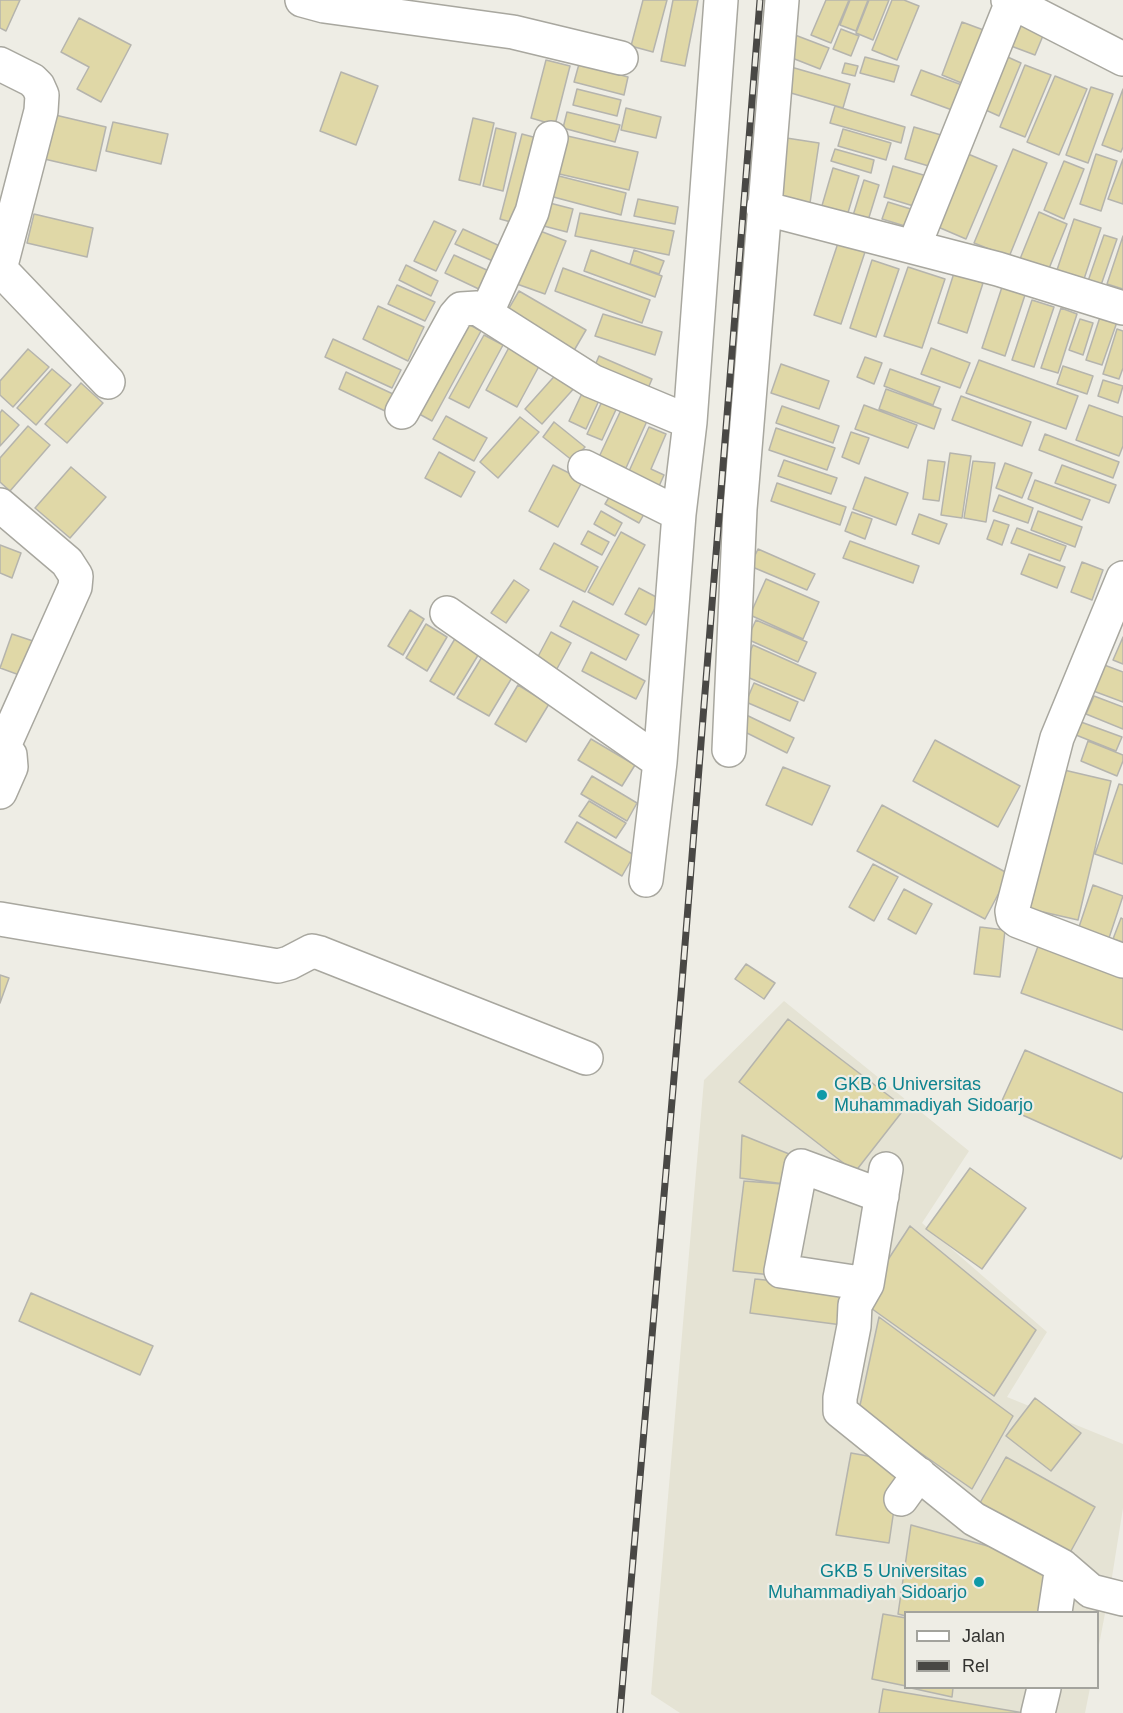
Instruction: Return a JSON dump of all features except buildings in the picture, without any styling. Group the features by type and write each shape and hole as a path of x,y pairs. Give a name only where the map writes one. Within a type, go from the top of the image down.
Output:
{"street":[{"path":"302,0 324,6 513,32 621,58"},
{"path":"646,880 660,762 679,514 690,422 721,0"},
{"path":"729,750 740,509 763,208 782,0"},
{"path":"914,246 1010,1 1123,59"},
{"path":"0,64 32,80 42,95 41,111 0,269 108,381"},
{"path":"486,314 532,212 551,138"},
{"path":"763,208 998,269 1123,308"},
{"path":"402,412 455,316 461,309 477,308 592,381 690,422"},
{"path":"585,467 679,514"},
{"path":"0,505 67,562 76,576 75,587 2,747 10,755 12,767 0,792"},
{"path":"1123,578 1057,738 1012,911 1013,917 1018,921 1123,961"},
{"path":"447,613 660,762"},
{"path":"0,919 278,966 312,951 586,1058"},
{"path":"867,1284 781,1271 801,1166 884,1182 867,1284 855,1305 854,1326 840,1398 840,1411 910,1486 1062,1566 1091,1591 1123,1599"},
{"path":"1055,1611 1062,1566"},
{"path":"1038,1713 1044,1689"}],"shaded area":[{"path":"784,1001 969,1151 922,1223 1047,1332 1007,1397 1123,1444 1123,1508 1099,1645 1099,1611 904,1611 904,1689 1090,1689 1085,1713 680,1713 651,1694 704,1080"}],"railway":[{"path":"620,1713 681,995 760,0"}],"place":[{"name":"GKB 6 Universitas Muhammadiyah Sidoarjo","path":"822,1095"},
{"name":"GKB 5 Universitas Muhammadiyah Sidoarjo","path":"979,1582"}]}
